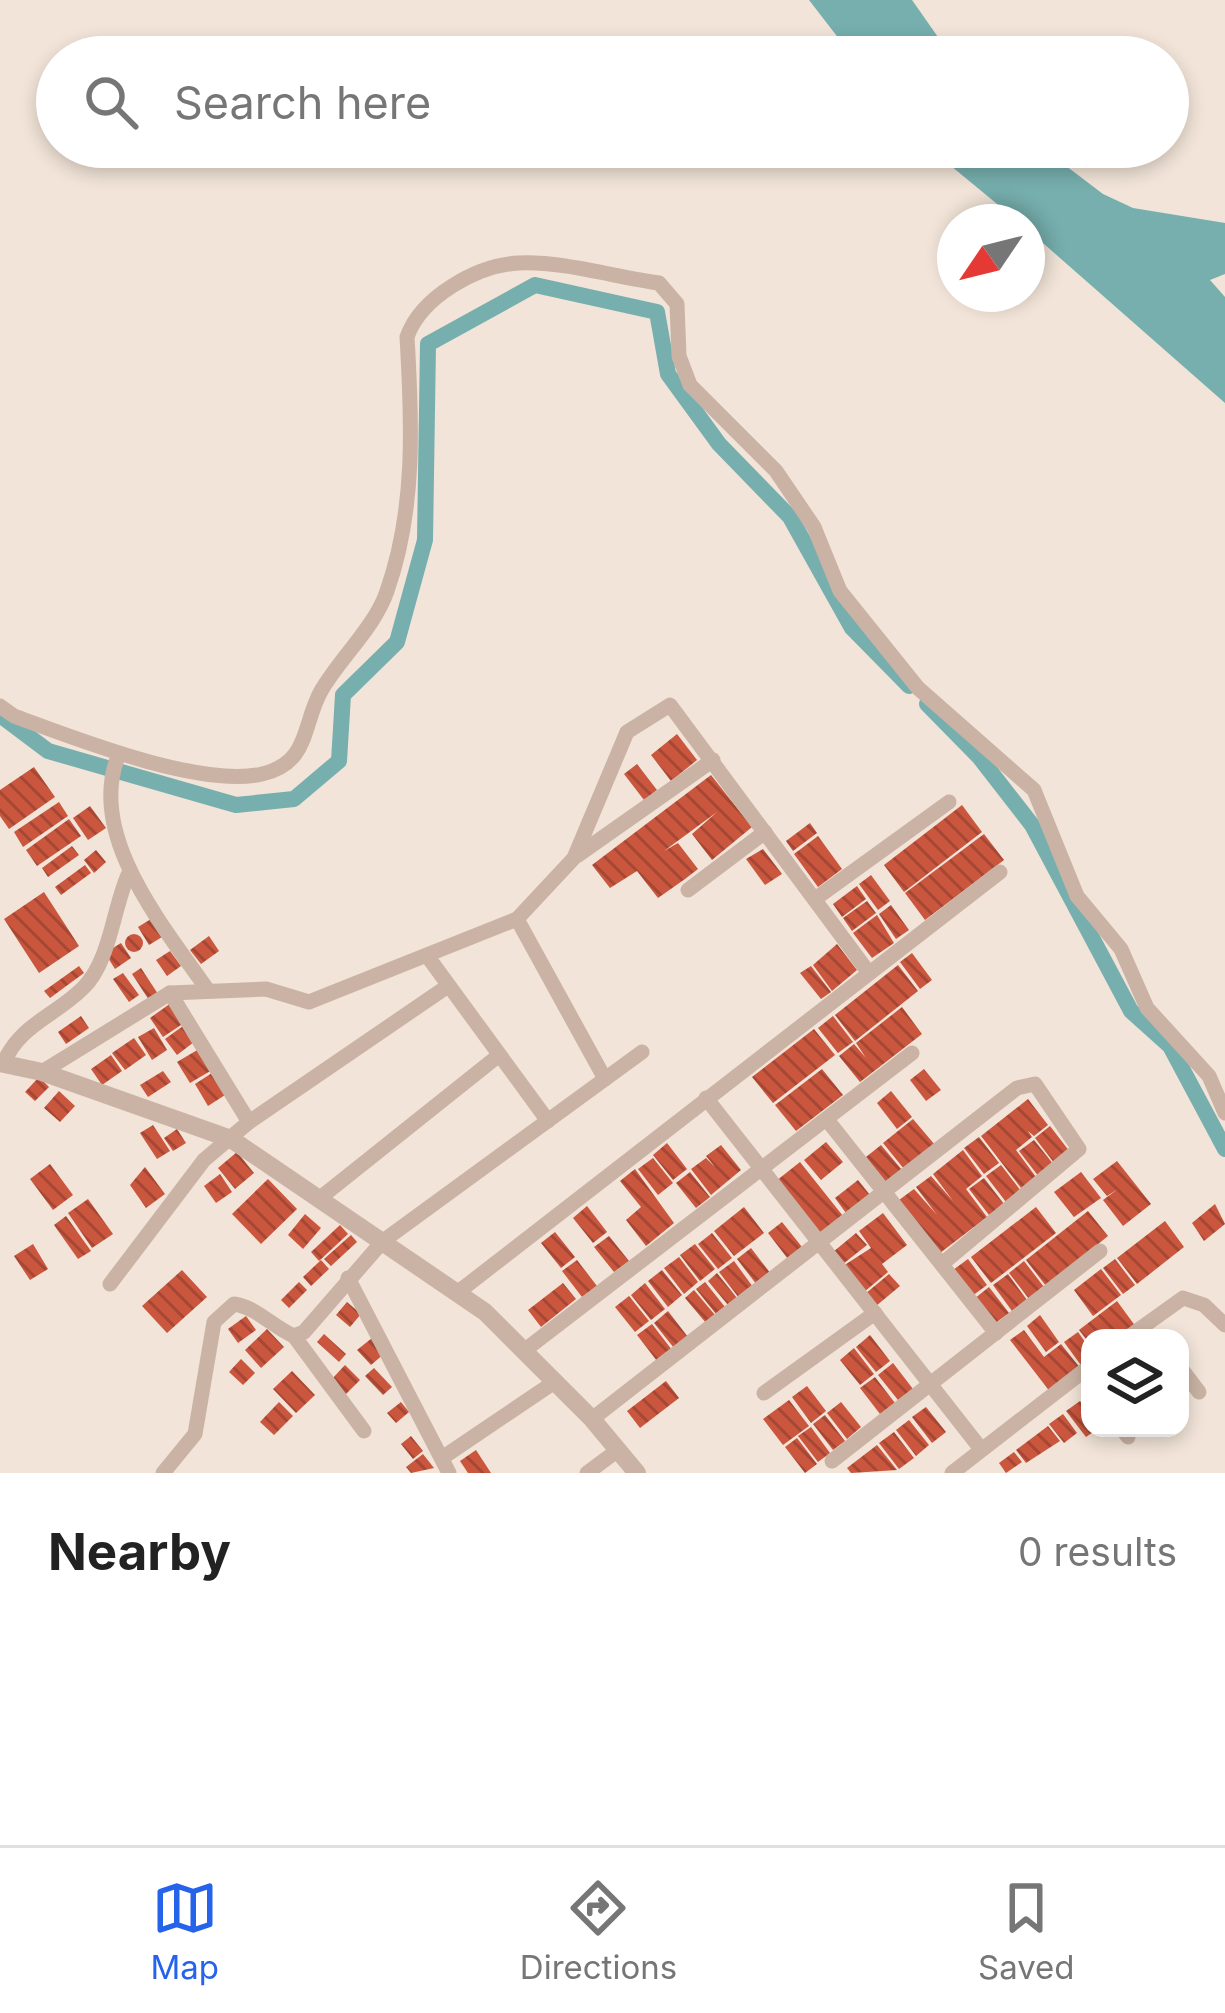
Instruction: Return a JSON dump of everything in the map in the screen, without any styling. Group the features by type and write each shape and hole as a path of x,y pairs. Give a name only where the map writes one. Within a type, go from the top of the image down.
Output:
{"street":[{"path":"0,706 117,760 236,776 278,769 306,741 318,695 387,594 413,459 407,338 413,321 433,298 471,278 518,263 659,283 677,304 679,356 691,385 776,471 814,527 840,591 919,688 1034,790 1077,896 1121,949 1147,1008 1208,1076 1225,1113"},
{"path":"574,858 631,727 670,705 869,973"},
{"path":"117,760 110,785 128,874 206,989"},
{"path":"42,1072 170,993 266,989 309,1002 517,919 574,858 713,760"},
{"path":"815,899 949,802"},
{"path":"688,890 766,832"},
{"path":"457,1293 1000,872"},
{"path":"128,874 95,973 83,988 19,1034 1,1064 42,1072 230,1139 457,1293 525,1350 638,1473"},
{"path":"517,919 605,1079"},
{"path":"428,957 548,1121"},
{"path":"110,1284 194,1171 230,1139 448,986"},
{"path":"170,993 250,1122"},
{"path":"294,1336 314,1324 383,1240 642,1052"},
{"path":"525,1350 911,1053"},
{"path":"320,1198 498,1056"},
{"path":"592,1419 1017,1088 1035,1084 1078,1149 942,1264"},
{"path":"706,1098 981,1449"},
{"path":"828,1121 996,1333"},
{"path":"832,1461 1100,1251"},
{"path":"348,1278 446,1466 556,1381"},
{"path":"1138,1329 1183,1298 1193,1298 1222,1317"},
{"path":"163,1473 195,1434 214,1322 234,1304 247,1306 294,1336 364,1431"},
{"path":"764,1393 875,1313"},
{"path":"1146,1323 1151,1329"},
{"path":"952,1473 1081,1379"},
{"path":"1189,1379 1199,1392"},
{"path":"587,1473 618,1450"}],"water":[{"path":"809,0 912,0 937,36 837,36"},
{"path":"953,168 1069,168 1103,194 1133,208 1225,223 1225,274 1210,280 1225,297 1225,403 1045,245 1045,204 997,204"}],"building":[{"path":"677,734 697,760 671,781 651,755"},
{"path":"637,764 657,790 644,800 624,774"},
{"path":"34,767 55,797 9,829 0,816 0,790"},
{"path":"711,775 752,827 712,860 692,834 717,812 664,851 678,843 698,869 658,898 637,871 610,888 592,865"},
{"path":"59,802 68,816 23,847 14,832"},
{"path":"962,805 982,832 904,892 884,865"},
{"path":"90,806 106,828 88,840 73,818"},
{"path":"69,819 81,836 37,866 26,850"},
{"path":"810,823 817,833 793,851 786,841"},
{"path":"984,834 1004,860 925,920 905,893"},
{"path":"818,836 842,869 818,887 794,854"},
{"path":"72,846 79,855 48,877 42,868"},
{"path":"763,849 782,874 765,885 746,859"},
{"path":"96,850 106,862 94,873 84,860"},
{"path":"85,865 91,873 61,895 55,887"},
{"path":"871,875 890,901 878,910 859,884"},
{"path":"857,886 866,899 842,917 833,904"},
{"path":"44,892 79,946 39,973 4,919"},
{"path":"867,901 876,913 852,931 843,918"},
{"path":"891,905 909,930 896,939 879,914"},
{"path":"877,915 894,943 872,958 853,933"},
{"path":"151,919 162,937 149,945 138,927"},
{"path":"134,934 143,943 134,952 125,943"},
{"path":"209,936 219,951 201,964 190,950"},
{"path":"121,943 131,958 115,969 105,953"},
{"path":"837,944 857,970 832,991 813,965"},
{"path":"170,951 181,966 167,976 156,960"},
{"path":"912,953 932,980 920,989 900,962"},
{"path":"898,965 918,991 855,1041 835,1015"},
{"path":"79,966 84,973 50,998 44,991"},
{"path":"811,966 831,992 821,999 800,973"},
{"path":"141,968 158,994 149,1000 132,974"},
{"path":"123,973 139,995 129,1002 113,979"},
{"path":"171,1003 184,1023 163,1037 150,1018"},
{"path":"902,1007 922,1034 860,1082 839,1056 854,1044 866,1058 856,1043"},
{"path":"81,1016 89,1028 66,1044 58,1032"},
{"path":"833,1016 853,1042 838,1053 818,1028"},
{"path":"183,1026 194,1042 177,1055 165,1039"},
{"path":"154,1028 167,1050 152,1060 138,1037"},
{"path":"814,1029 835,1055 773,1103 752,1077"},
{"path":"134,1038 146,1055 125,1070 112,1053"},
{"path":"199,1049 212,1070 190,1083 177,1062"},
{"path":"111,1055 122,1071 102,1085 91,1069"},
{"path":"822,1069 843,1095 796,1131 775,1105"},
{"path":"924,1069 941,1090 926,1101 910,1080"},
{"path":"163,1071 171,1082 148,1097 140,1085"},
{"path":"212,1073 225,1095 208,1106 195,1084"},
{"path":"39,1077 49,1087 35,1101 25,1092"},
{"path":"59,1091 75,1106 60,1122 44,1108"},
{"path":"891,1091 912,1117 897,1129 877,1103"},
{"path":"1028,1099 1048,1125 1034,1136 1028,1131 1032,1137 1016,1150 1036,1177 1021,1188 981,1136"},
{"path":"913,1119 935,1145 904,1169 883,1143"},
{"path":"153,1125 170,1151 157,1159 140,1133"},
{"path":"1050,1126 1070,1152 1055,1164 1035,1138"},
{"path":"177,1129 186,1143 173,1151 164,1138"},
{"path":"979,1137 999,1163 984,1174 964,1148"},
{"path":"1034,1140 1054,1165 1039,1177 1019,1151"},
{"path":"826,1142 843,1162 821,1180 804,1160"},
{"path":"667,1143 687,1169 673,1180 653,1155"},
{"path":"721,1145 741,1170 711,1195 691,1169 706,1158 715,1167 706,1156"},
{"path":"881,1145 902,1170 887,1183 866,1157"},
{"path":"963,1150 982,1176 966,1189 987,1217 940,1253 899,1200 914,1189 937,1215 916,1187 931,1176 953,1201 933,1174"},
{"path":"237,1152 254,1173 235,1189 218,1168"},
{"path":"653,1158 673,1183 658,1195 638,1169"},
{"path":"1117,1161 1151,1204 1123,1226 1103,1200 1118,1189 1107,1196 1093,1179"},
{"path":"800,1162 843,1216 819,1234 776,1181"},
{"path":"50,1164 73,1195 53,1210 30,1179"},
{"path":"1001,1165 1021,1191 1006,1202 986,1176"},
{"path":"145,1167 165,1194 146,1208 130,1185"},
{"path":"635,1169 674,1223 646,1246 626,1220 641,1207 620,1181"},
{"path":"690,1172 710,1197 696,1208 676,1183"},
{"path":"1081,1172 1101,1198 1074,1217 1054,1192"},
{"path":"220,1174 232,1192 216,1203 204,1186"},
{"path":"984,1178 1004,1204 989,1215 969,1189"},
{"path":"268,1179 297,1209 261,1244 232,1214"},
{"path":"858,1180 870,1195 846,1213 835,1198"},
{"path":"88,1199 113,1234 92,1248 68,1213"},
{"path":"1215,1204 1225,1224 1204,1241 1192,1223"},
{"path":"587,1206 607,1232 593,1243 573,1218"},
{"path":"744,1207 764,1233 734,1256 714,1231"},
{"path":"1036,1207 1056,1233 991,1283 971,1257"},
{"path":"1088,1211 1108,1236 1046,1286 1026,1260"},
{"path":"883,1213 907,1245 882,1264 888,1272 864,1292 843,1266 871,1248 859,1231"},
{"path":"305,1214 321,1228 303,1249 288,1235"},
{"path":"66,1216 91,1251 78,1259 54,1225"},
{"path":"1165,1221 1184,1247 1137,1284 1117,1258"},
{"path":"782,1222 802,1247 788,1259 768,1233"},
{"path":"340,1225 348,1234 319,1261 311,1252"},
{"path":"555,1232 575,1257 561,1268 541,1243"},
{"path":"712,1233 732,1258 718,1269 698,1244"},
{"path":"856,1233 867,1245 843,1264 833,1252"},
{"path":"351,1235 357,1242 331,1266 324,1259"},
{"path":"609,1236 629,1261 614,1272 594,1247"},
{"path":"33,1244 48,1269 30,1280 14,1256"},
{"path":"695,1244 715,1269 700,1281 680,1255"},
{"path":"751,1248 771,1274 757,1285 737,1259"},
{"path":"679,1257 698,1282 684,1294 664,1268"},
{"path":"968,1259 987,1285 972,1296 953,1270"},
{"path":"1115,1259 1135,1285 1123,1294 1103,1268"},
{"path":"321,1260 329,1269 311,1286 303,1277"},
{"path":"577,1260 597,1286 582,1297 562,1271"},
{"path":"734,1261 753,1287 739,1298 719,1272"},
{"path":"1024,1261 1044,1287 1029,1299 1009,1273"},
{"path":"1101,1269 1121,1295 1093,1316 1074,1290"},
{"path":"182,1270 207,1297 167,1333 142,1306"},
{"path":"662,1270 682,1295 668,1307 648,1281"},
{"path":"717,1273 737,1298 728,1305 708,1281"},
{"path":"889,1274 900,1286 876,1306 865,1294"},
{"path":"1008,1274 1027,1300 1012,1311 993,1285"},
{"path":"299,1282 307,1290 289,1308 281,1300"},
{"path":"705,1282 725,1307 716,1314 696,1289"},
{"path":"563,1283 576,1299 541,1327 528,1310"},
{"path":"645,1283 665,1309 651,1320 631,1295"},
{"path":"989,1287 1009,1313 994,1324 974,1299"},
{"path":"694,1290 715,1315 706,1323 685,1298"},
{"path":"629,1296 649,1321 635,1332 615,1307"},
{"path":"1117,1301 1136,1327 1081,1333"},
{"path":"347,1302 361,1314 350,1327 336,1315"},
{"path":"668,1311 688,1337 674,1348 654,1323"},
{"path":"1040,1315 1059,1342 1046,1352 1027,1326"},
{"path":"246,1316 256,1330 238,1343 228,1329"},
{"path":"652,1324 672,1350 657,1361 637,1335"},
{"path":"267,1329 284,1347 261,1368 245,1350"},
{"path":"1024,1330 1044,1357 1061,1344 1081,1369 1051,1393 1010,1340"},
{"path":"1078,1332 1081,1365 1064,1342"},
{"path":"324,1334 346,1354 339,1362 317,1342"},
{"path":"870,1335 890,1361 876,1372 856,1347"},
{"path":"372,1338 385,1353 371,1365 357,1350"},
{"path":"854,1348 874,1374 860,1385 840,1360"},
{"path":"241,1359 255,1373 243,1385 229,1372"},
{"path":"893,1363 913,1389 898,1400 878,1375"},
{"path":"345,1365 360,1380 344,1396 330,1381"},
{"path":"374,1368 392,1387 383,1395 365,1376"},
{"path":"292,1371 315,1395 296,1413 273,1389"},
{"path":"875,1377 895,1403 880,1414 860,1388"},
{"path":"666,1381 679,1398 640,1428 627,1411"},
{"path":"807,1386 826,1411 811,1423 792,1397"},
{"path":"789,1400 809,1426 783,1445 763,1419"},
{"path":"279,1402 293,1416 274,1435 260,1422"},
{"path":"401,1402 409,1412 396,1423 387,1413"},
{"path":"841,1402 861,1427 847,1439 827,1413"},
{"path":"1081,1402 1081,1430 1066,1411"},
{"path":"926,1407 946,1432 932,1443 912,1417"},
{"path":"1063,1414 1077,1433 1064,1443 1049,1424"},
{"path":"825,1415 845,1441 833,1450 813,1424"},
{"path":"909,1420 929,1445 916,1456 896,1430"},
{"path":"1048,1426 1060,1441 1026,1463 1016,1450"},
{"path":"811,1427 830,1453 818,1462 798,1436"},
{"path":"894,1432 914,1458 899,1469 879,1443"},
{"path":"411,1436 423,1451 413,1459 401,1444"},
{"path":"797,1438 817,1464 805,1473 785,1447"},
{"path":"877,1445 897,1470 851,1473 847,1468"},
{"path":"476,1450 491,1473 468,1473 460,1461"},
{"path":"1014,1452 1022,1462 1006,1473 999,1463"},
{"path":"423,1454 434,1468 411,1473 406,1467"}],"waterway":[{"path":"0,715 48,751 236,805 294,799 339,761 343,695 397,642 425,540 428,344 535,285 657,312 668,374 719,444 790,517 852,628 909,686"},
{"path":"927,704 980,758 1032,825 1131,1011 1170,1046 1225,1149"}]}
